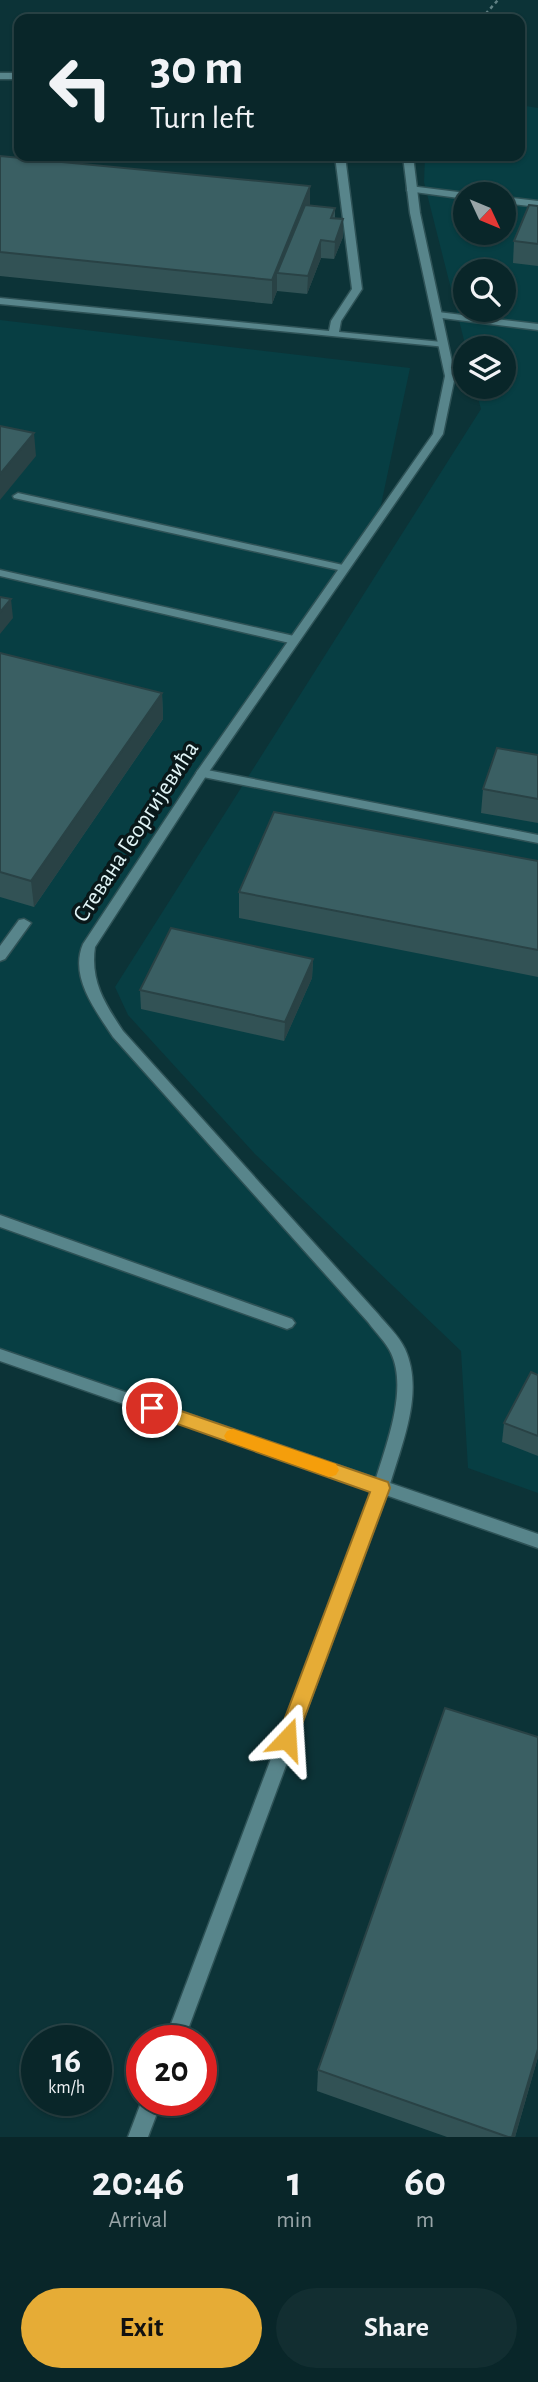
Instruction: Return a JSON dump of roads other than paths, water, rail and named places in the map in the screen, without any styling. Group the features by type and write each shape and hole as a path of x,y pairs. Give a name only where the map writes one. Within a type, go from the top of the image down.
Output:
{"street":[{"path":"334,333 336,321 357,289 341,161"},
{"name":"Стевана Георгијевића","path":"180,2025 381,1488 405,1396 404,1370 397,1350 373,1318 118,1034 91,993 85,963 88,947 202,773 438,434 450,376 410,189 408,161"},
{"path":"410,189 453,194"},
{"path":"516,201 538,204"},
{"path":"0,301 442,345"},
{"path":"438,315 538,327"},
{"path":"18,496 343,568"},
{"path":"0,573 294,640"},
{"path":"202,773 538,839"},
{"path":"0,956 24,923"},
{"path":"0,1221 287,1323"},
{"path":"0,1355 538,1541"},
{"path":"138,2137 146,2116"}]}
